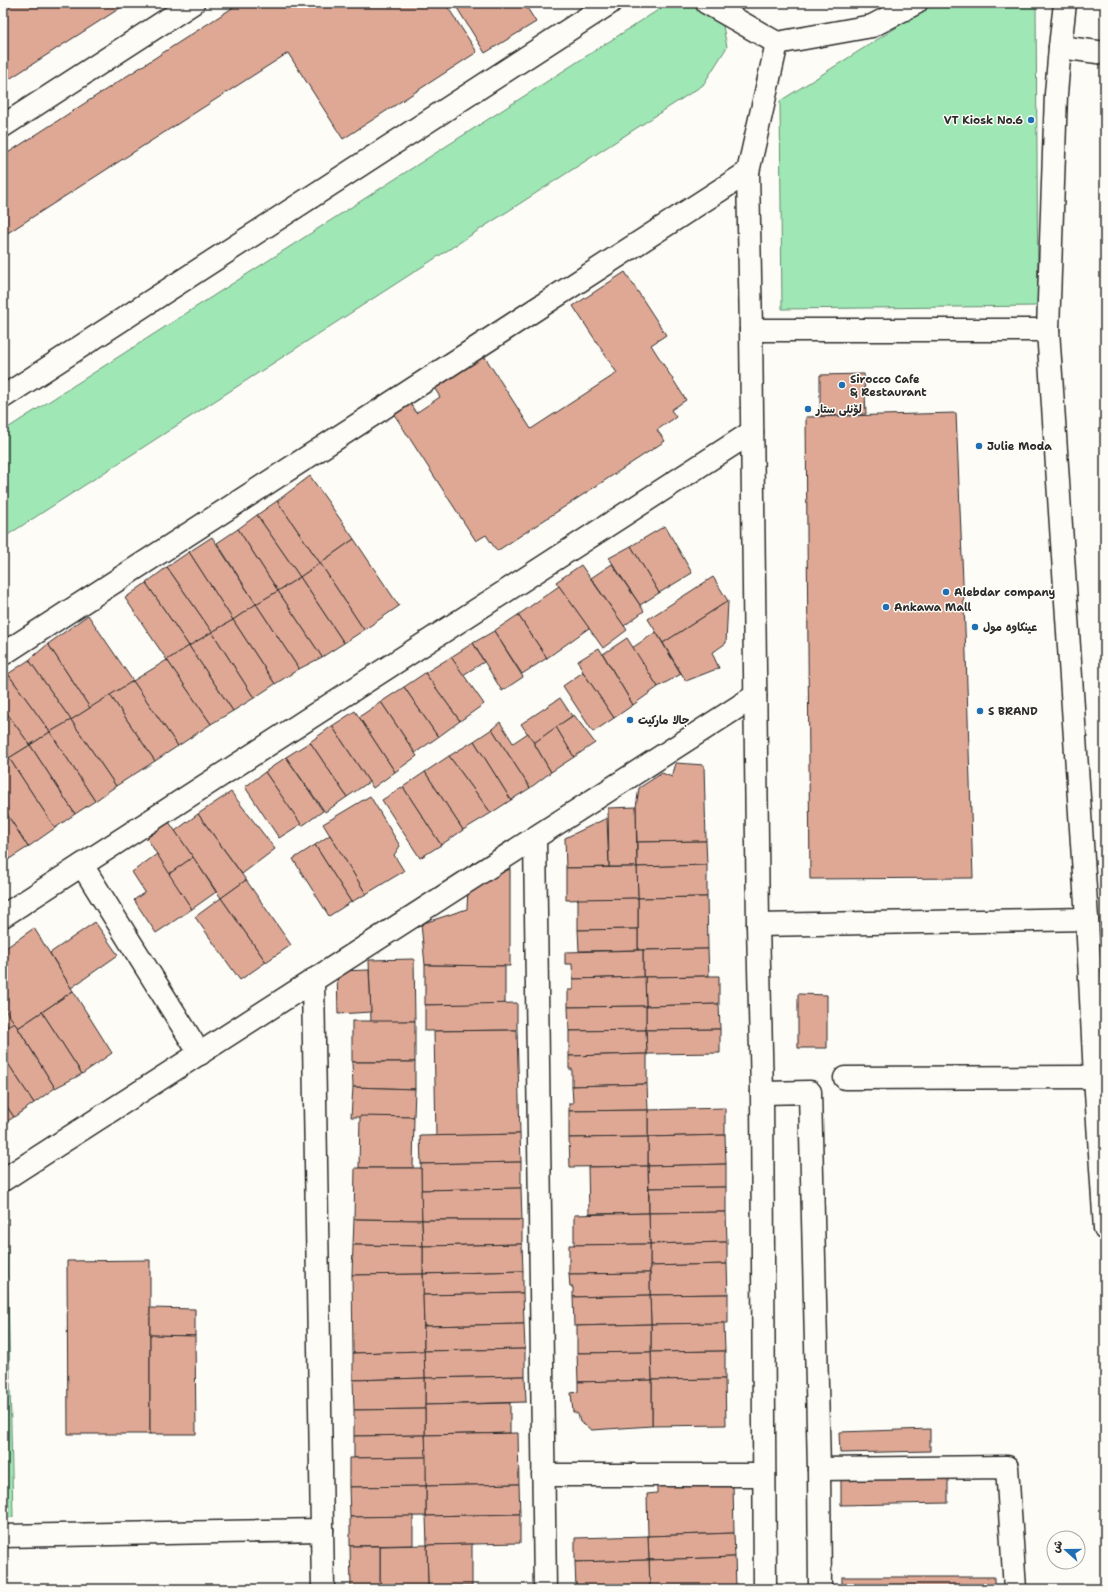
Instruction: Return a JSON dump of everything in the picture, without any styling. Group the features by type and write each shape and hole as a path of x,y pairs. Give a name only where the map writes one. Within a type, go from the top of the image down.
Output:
{"street":[{"path":"3,126 193,3"},
{"path":"3,397 610,3"},
{"path":"707,3 778,43 872,26 916,3"},
{"path":"1065,3 1056,94 1048,330 1087,919 1105,1229"},
{"path":"765,1589 762,1093 758,925 748,172 778,43"},
{"path":"1060,47 1105,53"},
{"path":"3,654 748,172"},
{"path":"751,330 1048,330"},
{"path":"3,916 752,432"},
{"path":"3,1180 755,696"},
{"path":"534,838 545,1589"},
{"path":"82,865 200,1054"},
{"path":"758,925 1087,919"},
{"path":"313,980 323,1589"},
{"path":"845,1078 1095,1077"},
{"path":"762,1093 810,1092 819,1469 820,1589"},
{"path":"819,1469 1007,1467 1015,1589"},
{"path":"543,1475 764,1475"},
{"path":"3,1536 322,1530"}],"green space":[{"path":"669,3 688,3 703,7 723,26 727,47 703,85 3,538 3,431"},
{"path":"935,3 1036,3 1038,306 782,309 780,101"},
{"path":"6,1202 13,1517 3,1518 3,1204"}],"building":[{"path":"3,3 128,3 3,83"},
{"path":"240,3 445,3 477,52 343,139 288,53 3,236 3,156"},
{"path":"454,3 524,3 536,22 485,53"},
{"path":"625,272 666,335 651,345 686,400 671,410 676,417 657,430 665,441 497,551 486,535 476,541 390,408 407,398 416,413 440,397 433,386 483,354 531,429 617,373 573,306"},
{"name":"Sirocco Cafe & Restaurant","path":"864,374 866,414 820,416 820,375"},
{"name":"Ankawa Mall","path":"956,413 973,878 810,879 806,417"},
{"path":"310,476 354,539 320,563 277,501"},
{"path":"277,501 320,563 300,577 257,515"},
{"path":"257,515 300,577 278,591 238,529"},
{"path":"665,526 692,573 659,593 631,546"},
{"path":"238,529 278,591 256,604 217,543"},
{"path":"212,537 256,604 233,620 189,552"},
{"path":"354,539 399,606 364,630 320,563"},
{"path":"631,546 659,593 640,605 609,558"},
{"path":"189,552 233,620 212,632 167,567"},
{"path":"320,563 364,630 344,643 300,577"},
{"path":"612,564 644,611 624,626 591,578"},
{"path":"581,565 627,630 603,648 556,582"},
{"path":"167,567 212,632 189,646 146,583"},
{"path":"300,577 344,643 322,657 278,591"},
{"path":"713,577 728,601 663,643 648,619"},
{"path":"146,583 189,646 167,660 125,598"},
{"path":"559,586 589,628 547,658 518,615"},
{"path":"278,591 322,657 299,669 256,604"},
{"path":"728,601 726,643 712,653 719,668 686,681 663,643"},
{"path":"256,604 299,669 275,684 233,620"},
{"path":"88,615 133,681 90,708 48,644"},
{"path":"518,615 547,658 522,674 494,631"},
{"path":"233,620 275,684 254,698 212,632"},
{"path":"494,631 523,677 502,691 473,643"},
{"path":"212,632 254,698 233,711 189,646"},
{"path":"656,632 681,674 658,687 632,648"},
{"path":"627,638 658,687 633,705 603,654"},
{"path":"473,643 484,662 463,675 451,657"},
{"path":"48,644 90,708 71,720 29,660"},
{"path":"189,646 233,711 211,724 167,660"},
{"path":"599,648 633,705 614,718 583,672 578,661"},
{"path":"451,657 484,704 460,721 425,673"},
{"path":"29,660 71,720 50,732 8,674"},
{"path":"167,660 211,724 178,746 133,681"},
{"path":"583,672 614,718 593,732 563,686"},
{"path":"425,673 460,721 438,737 404,687"},
{"path":"8,674 50,732 30,745 3,708 3,677"},
{"path":"133,681 178,746 155,761 110,695"},
{"path":"404,687 438,737 415,753 381,702"},
{"path":"110,695 155,761 116,786 71,720"},
{"path":"560,698 572,716 534,743 521,724"},
{"path":"381,702 417,756 395,772 359,717"},
{"path":"3,708 30,745 9,758 3,750"},
{"path":"355,711 395,772 373,788 332,726"},
{"path":"574,715 595,743 574,757 556,727"},
{"path":"71,720 116,786 95,801 50,732"},
{"path":"500,722 513,743 528,733 551,772 530,788 492,729"},
{"path":"332,726 369,782 347,797 310,742"},
{"path":"556,727 574,757 551,772 534,743"},
{"path":"492,729 530,788 511,800 474,741"},
{"path":"50,732 95,801 75,814 30,745"},
{"path":"474,741 511,800 491,813 449,756"},
{"path":"310,742 347,797 325,812 286,757"},
{"path":"30,745 75,814 55,828 9,758"},
{"path":"449,756 491,813 463,830 425,772"},
{"path":"286,757 323,811 302,826 265,772"},
{"path":"9,758 55,828 28,847 3,808 3,762"},
{"path":"676,763 704,765 706,841 637,842 636,807 639,788 662,773 672,777"},
{"path":"265,772 301,824 279,838 245,787"},
{"path":"425,772 463,830 441,845 403,787"},
{"path":"403,787 441,845 420,858 382,800"},
{"path":"231,792 275,849 242,874 198,814"},
{"path":"370,796 400,846 394,855 404,871 366,894 323,824"},
{"path":"636,807 637,867 609,867 608,808"},
{"path":"3,808 28,847 3,863"},
{"path":"198,814 246,880 221,898 175,831"},
{"path":"607,818 609,867 566,868 565,838"},
{"path":"169,822 193,857 169,874 147,838"},
{"path":"330,835 366,894 351,902 315,845"},
{"path":"706,841 707,865 637,867 637,842"},
{"path":"315,845 351,902 329,916 293,859"},
{"path":"157,854 192,909 156,933 134,900 145,892 132,872"},
{"path":"193,857 216,892 192,909 169,874"},
{"path":"707,865 707,897 638,898 637,867"},
{"path":"637,867 638,898 566,900 566,868"},
{"path":"510,869 510,966 425,965 421,924 467,909 468,888"},
{"path":"246,880 291,945 266,962 221,898"},
{"path":"707,897 708,949 638,950 638,898"},
{"path":"221,898 266,962 240,980 195,917"},
{"path":"638,898 638,929 578,930 578,899"},
{"path":"95,922 118,955 71,988 50,953"},
{"path":"34,928 73,991 18,1028 3,1007 3,950"},
{"path":"638,929 638,950 579,951 578,930"},
{"path":"708,949 709,976 643,977 643,950"},
{"path":"643,950 643,977 573,979 572,964 565,964 565,952"},
{"path":"414,959 415,1021 371,1022 369,960"},
{"path":"425,965 505,966 505,1004 425,1005"},
{"path":"369,970 371,1012 338,1014 337,971"},
{"path":"719,976 719,1004 646,1006 645,977"},
{"path":"645,977 646,1006 568,1007 568,990 573,990 573,979"},
{"path":"73,991 112,1053 82,1074 42,1012"},
{"path":"798,994 827,995 827,1048 798,1048"},
{"path":"517,1003 517,1030 425,1031 425,1005"},
{"path":"719,1004 720,1029 646,1030 646,1006"},
{"path":"646,1006 646,1030 569,1031 568,1007"},
{"path":"3,1007 14,1022 3,1029"},
{"path":"42,1012 82,1074 55,1088 18,1028"},
{"path":"352,1021 415,1021 415,1062 352,1062"},
{"path":"14,1022 55,1088 34,1103 3,1056 3,1029"},
{"path":"720,1029 720,1053 647,1054 646,1030"},
{"path":"517,1030 520,1134 436,1136 434,1031"},
{"path":"646,1030 647,1054 569,1056 569,1031"},
{"path":"647,1054 647,1084 572,1086 572,1069 569,1069 569,1056"},
{"path":"3,1056 34,1103 14,1117 3,1101"},
{"path":"352,1062 415,1062 415,1089 353,1087"},
{"path":"647,1084 648,1110 569,1111 569,1103 573,1103 572,1086"},
{"path":"353,1087 415,1089 414,1117 351,1117"},
{"path":"3,1101 14,1117 3,1124"},
{"path":"725,1108 725,1135 648,1137 648,1110"},
{"path":"648,1110 648,1137 569,1138 569,1111"},
{"path":"360,1116 414,1117 413,1168 359,1168"},
{"path":"520,1134 521,1162 421,1164 420,1136"},
{"path":"725,1135 726,1164 648,1166 648,1137"},
{"path":"648,1137 648,1166 570,1167 569,1138"},
{"path":"521,1162 521,1188 421,1190 421,1164"},
{"path":"726,1164 726,1187 649,1188 648,1166"},
{"path":"648,1166 649,1213 589,1214 588,1167"},
{"path":"355,1168 421,1168 422,1220 354,1219"},
{"path":"726,1187 726,1212 649,1213 649,1188"},
{"path":"521,1188 522,1220 422,1220 421,1190"},
{"path":"726,1212 727,1242 650,1244 649,1213"},
{"path":"649,1213 650,1244 574,1245 574,1215"},
{"path":"354,1219 422,1220 423,1246 353,1245"},
{"path":"422,1220 522,1220 522,1244 423,1246"},
{"path":"727,1242 727,1264 650,1266 650,1244"},
{"path":"522,1244 523,1271 423,1274 423,1246"},
{"path":"650,1244 650,1273 569,1274 569,1245"},
{"path":"353,1245 423,1246 423,1274 352,1275"},
{"path":"150,1260 150,1434 68,1434 67,1261"},
{"path":"727,1264 728,1294 650,1295 650,1266"},
{"path":"523,1271 523,1293 423,1295 423,1274"},
{"path":"650,1273 650,1295 573,1297 573,1287 570,1287 569,1274"},
{"path":"423,1274 424,1351 353,1353 352,1275"},
{"path":"523,1293 524,1324 424,1326 423,1295"},
{"path":"728,1294 728,1323 651,1324 650,1295"},
{"path":"650,1295 651,1324 574,1326 573,1297"},
{"path":"150,1308 195,1309 195,1336 150,1335"},
{"path":"724,1323 725,1351 651,1352 651,1324"},
{"path":"524,1324 525,1349 424,1351 424,1326"},
{"path":"651,1324 651,1352 577,1353 577,1326"},
{"path":"150,1335 195,1336 196,1434 150,1434"},
{"path":"525,1349 525,1376 425,1378 424,1351"},
{"path":"424,1351 425,1378 353,1380 353,1353"},
{"path":"725,1351 725,1379 652,1380 651,1352"},
{"path":"651,1352 652,1380 578,1382 577,1353"},
{"path":"525,1376 526,1402 425,1405 425,1378"},
{"path":"425,1378 425,1409 354,1410 353,1380"},
{"path":"725,1379 726,1425 652,1426 652,1380"},
{"path":"652,1380 652,1426 592,1430 580,1422 578,1414 573,1412 571,1393 578,1392 578,1382"},
{"path":"510,1403 510,1433 425,1435 425,1405"},
{"path":"425,1409 425,1435 354,1436 354,1410"},
{"path":"930,1429 930,1451 840,1453 839,1432"},
{"path":"518,1433 519,1484 426,1486 425,1435"},
{"path":"425,1435 426,1457 354,1458 354,1436"},
{"path":"426,1457 426,1486 349,1487 349,1458"},
{"path":"948,1477 948,1503 841,1505 841,1478"},
{"path":"733,1483 734,1533 648,1536 647,1494 657,1493 657,1486"},
{"path":"519,1484 520,1514 426,1516 426,1486"},
{"path":"426,1486 426,1516 350,1517 349,1487"},
{"path":"520,1514 520,1543 427,1545 426,1516"},
{"path":"413,1516 413,1545 350,1546 350,1517"},
{"path":"734,1533 735,1557 649,1560 648,1536"},
{"path":"648,1536 649,1560 575,1562 575,1538"},
{"path":"472,1544 472,1586 428,1587 427,1545"},
{"path":"427,1545 428,1587 380,1588 380,1546"},
{"path":"350,1546 380,1546 380,1588 351,1588"},
{"path":"735,1557 736,1587 650,1589 649,1560"},
{"path":"649,1560 650,1589 576,1589 575,1562"},
{"path":"842,1577 994,1577 994,1589 842,1589"},
{"path":"736,1587 736,1589 662,1589"}],"place":[{"name":"VT Kiosk No.6","path":"1031,120"},
{"name":"Sirocco Cafe & Restaurant","path":"842,385"},
{"name":"لۆنلی ستار","path":"808,409"},
{"name":"Julie Moda","path":"979,446"},
{"name":"Alebdar company","path":"946,592"},
{"name":"Ankawa Mall","path":"886,607"},
{"name":"عينكاوه مول","path":"975,627"},
{"name":"S BRAND","path":"980,711"},
{"name":"جالا ماركيت","path":"630,720"}]}
